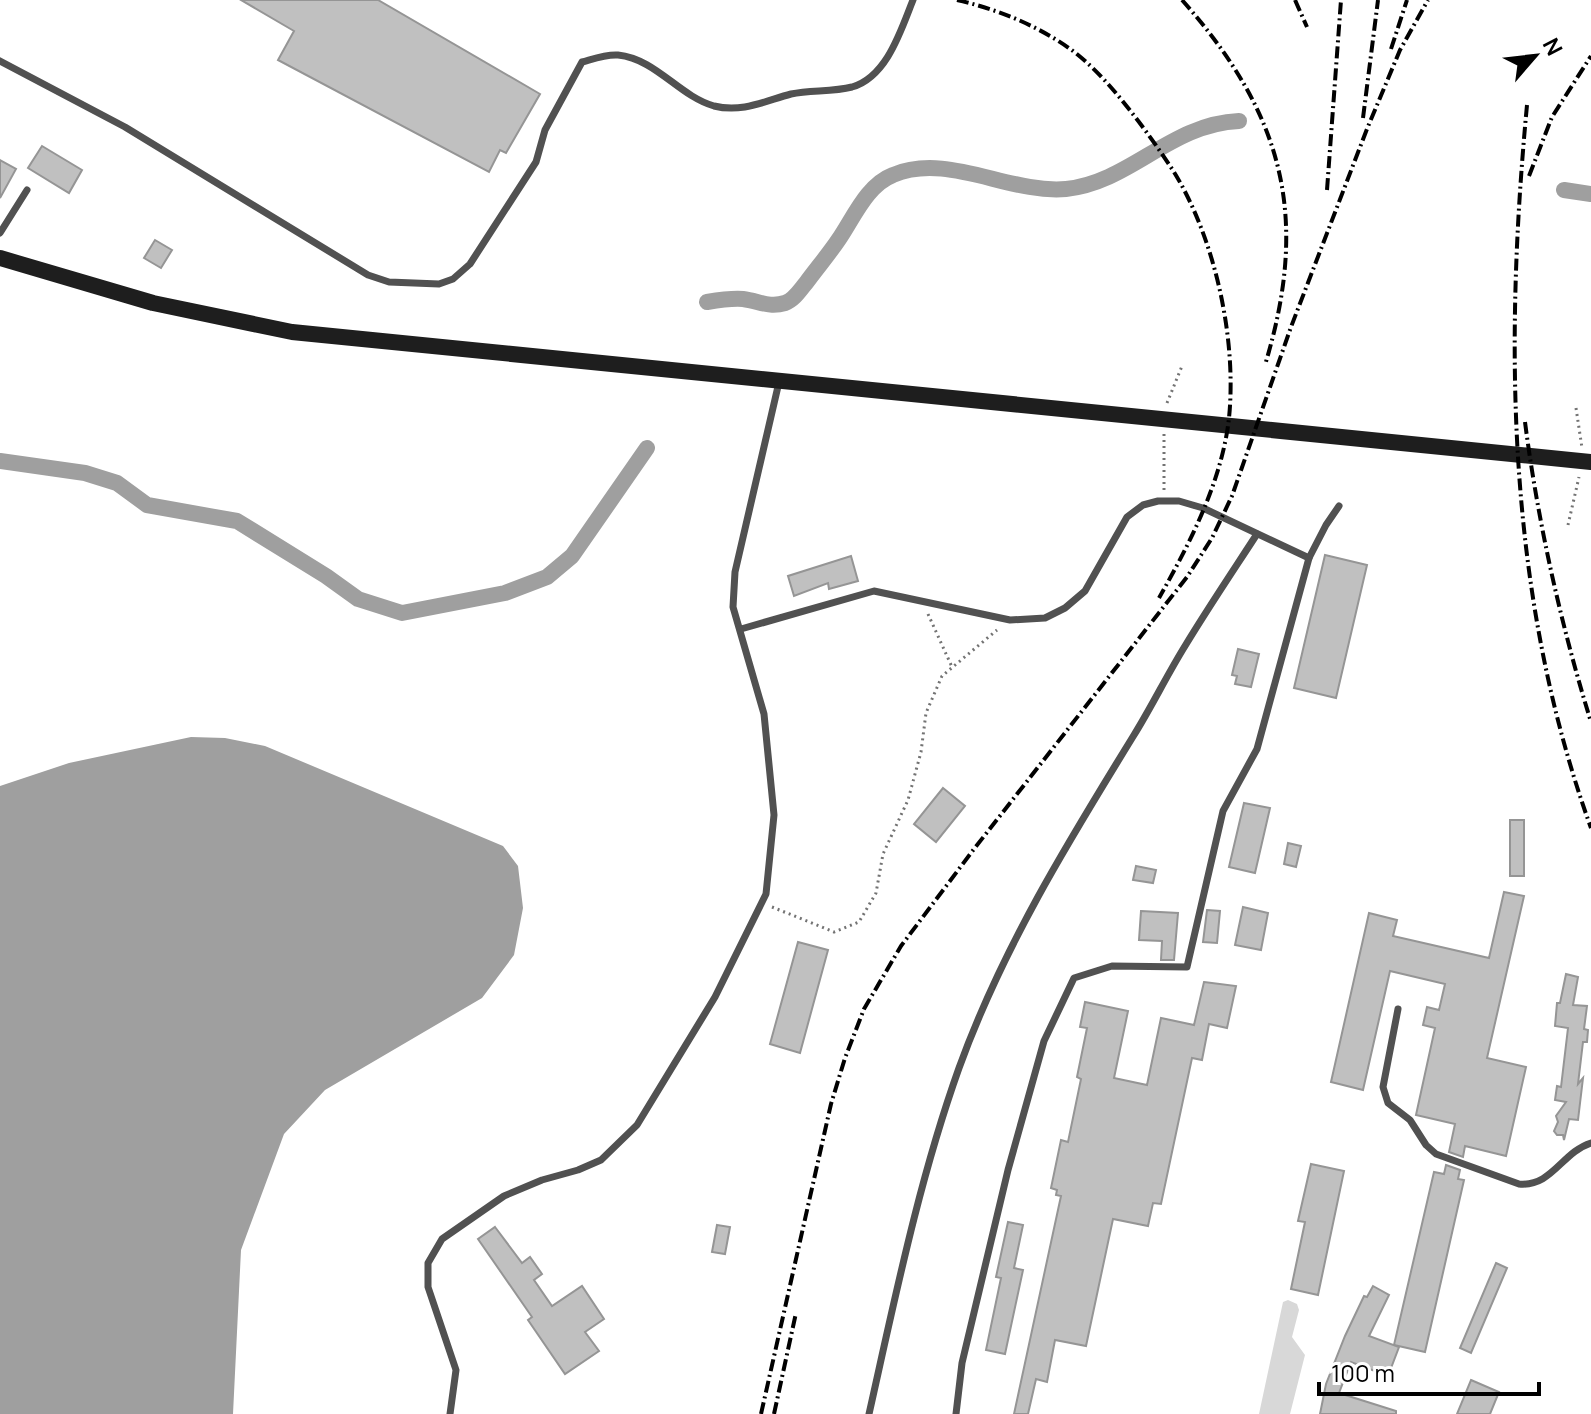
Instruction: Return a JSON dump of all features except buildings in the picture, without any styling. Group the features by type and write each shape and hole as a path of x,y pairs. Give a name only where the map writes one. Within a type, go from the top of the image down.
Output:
{"street":[{"path":"0,258 153,303 292,332 1585,461"}],"lane":[{"path":"0,61 125,127 368,275 389,282 439,284 453,279 470,264 528,175 536,162 545,130 582,62 618,55 650,66 700,100 735,109 749,107 794,94 862,83 883,63 913,0"},
{"path":"0,233 27,190"},
{"path":"450,1414 456,1370 428,1287 428,1263 442,1239 504,1196 601,1160 637,1125 715,997 766,894 774,815 764,714 733,607 735,572 779,382"},
{"path":"741,629 874,591 1010,620 1045,618 1076,601 1092,582 1123,523 1134,511 1150,503 1169,500 1190,503 1309,558"},
{"path":"956,1414 962,1363 1008,1170 1044,1041 1074,978 1112,966 1187,967 1223,811 1257,749 1309,558 1339,506"},
{"path":"869,1414 929,1159 959,1067 980,1016 1013,944 1064,849 1160,693 1186,644 1257,534"},
{"path":"1398,1009 1383,1087 1385,1096 1393,1108 1410,1120 1426,1145 1436,1154 1519,1184 1532,1185 1547,1177 1573,1150 1591,1143"}],"path":[{"path":"1164,492 1163,420 1182,366"},
{"path":"1568,525 1585,461 1576,408"},
{"path":"922,599 952,667"},
{"path":"762,903 834,932 859,922 876,893 883,854 908,800 921,752 926,713 942,676 1010,620"}],"shaded area":[{"path":"191,737 225,738 265,746 503,846 518,866 523,908 514,955 482,998 325,1090 284,1134 241,1250 233,1414 0,1414 0,786 69,763"},
{"path":"1288,1300 1297,1304 1299,1310 1292,1337 1305,1355 1290,1414 1259,1414 1283,1302"}],"waterway":[{"path":"707,302 738,299 774,305 791,300 831,250 868,194 893,175 914,169 935,168 1023,186 1066,189 1111,176 1192,132 1214,124 1239,121"},
{"path":"1564,190 1591,194"},
{"path":"0,461 85,473 117,483 147,505 237,521 358,599 402,613 505,593 547,577 572,556 647,448"}],"railway":[{"path":"957,0 1032,26 1073,51 1100,75 1139,122 1174,172 1212,258 1230,356 1229,418 1212,488 1182,556 1159,598"},
{"path":"1182,0 1217,43 1244,85 1265,127 1279,170 1285,215 1285,262 1279,312 1265,365"},
{"path":"1295,0 1307,27"},
{"path":"1327,190 1341,0"},
{"path":"1363,118 1378,0"},
{"path":"1391,49 1407,0"},
{"path":"761,1414 831,1104 864,1009 901,946 1187,577 1212,538 1232,496 1291,327 1367,129 1400,50 1428,0"},
{"path":"1529,176 1552,117 1591,56"},
{"path":"1527,105 1515,288 1519,471 1528,561 1542,651 1563,740 1591,828"},
{"path":"1525,422 1552,574 1591,722"},
{"path":"774,1414 796,1313"}]}
